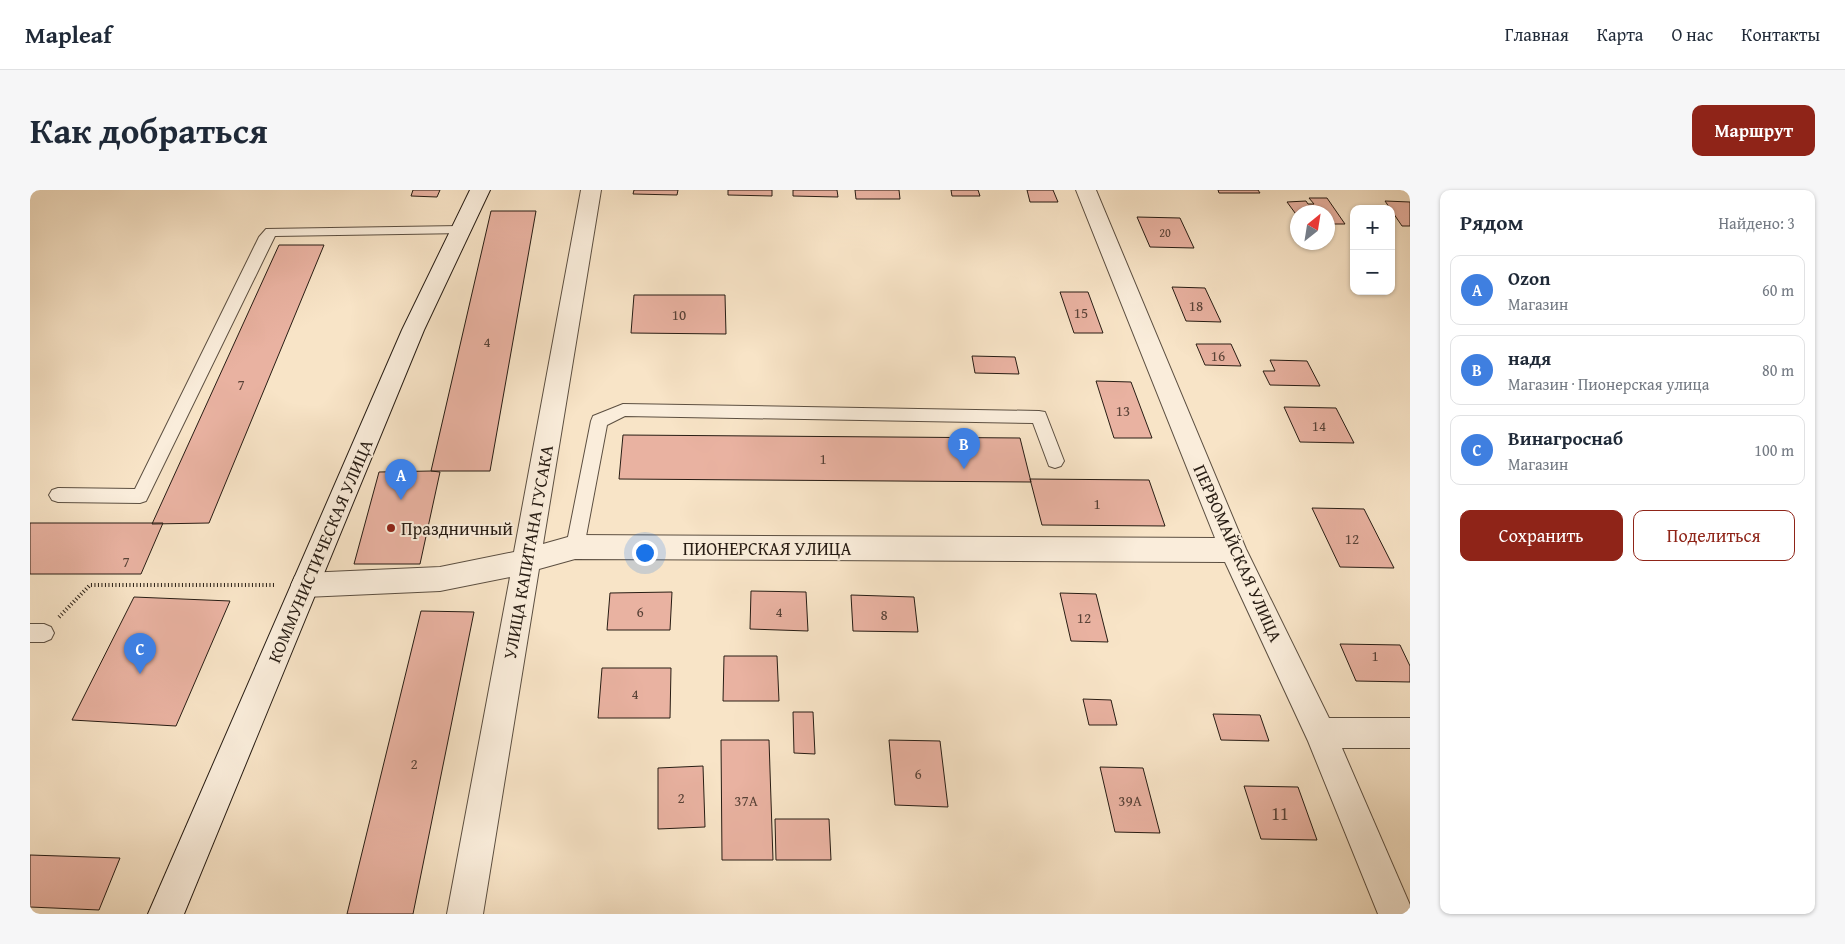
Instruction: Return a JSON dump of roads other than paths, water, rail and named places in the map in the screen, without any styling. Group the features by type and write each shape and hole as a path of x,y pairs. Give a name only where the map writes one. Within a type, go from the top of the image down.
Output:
{"street":[{"name":"КОММУНИСТИЧЕСКАЯ УЛИЦА","path":"166,914 412,330 480,190"},
{"name":"УЛИЦА КАПИТАНА ГУСАКА","path":"465,914 591,190"},
{"name":"ПЕРВОМАЙСКАЯ УЛИЦА","path":"1086,190 1233,550 1320,733 1396,914"},
{"name":"ПИОНЕРСКАЯ УЛИЦА","path":"305,585 440,579 527,561 575,547 1233,550"},
{"path":"1320,733 1410,733"}],"lane":[{"path":"58,495 140,496 266,237 271,232 460,230"},
{"path":"575,547 599,421 623,410 1039,417 1055,462"}],"place":[{"name":"надя","path":"964,469"},
{"name":"Ozon","path":"401,500"},
{"name":"Праздничный","path":"391,528"},
{"name":"Винагроснаб","path":"140,674"}]}
